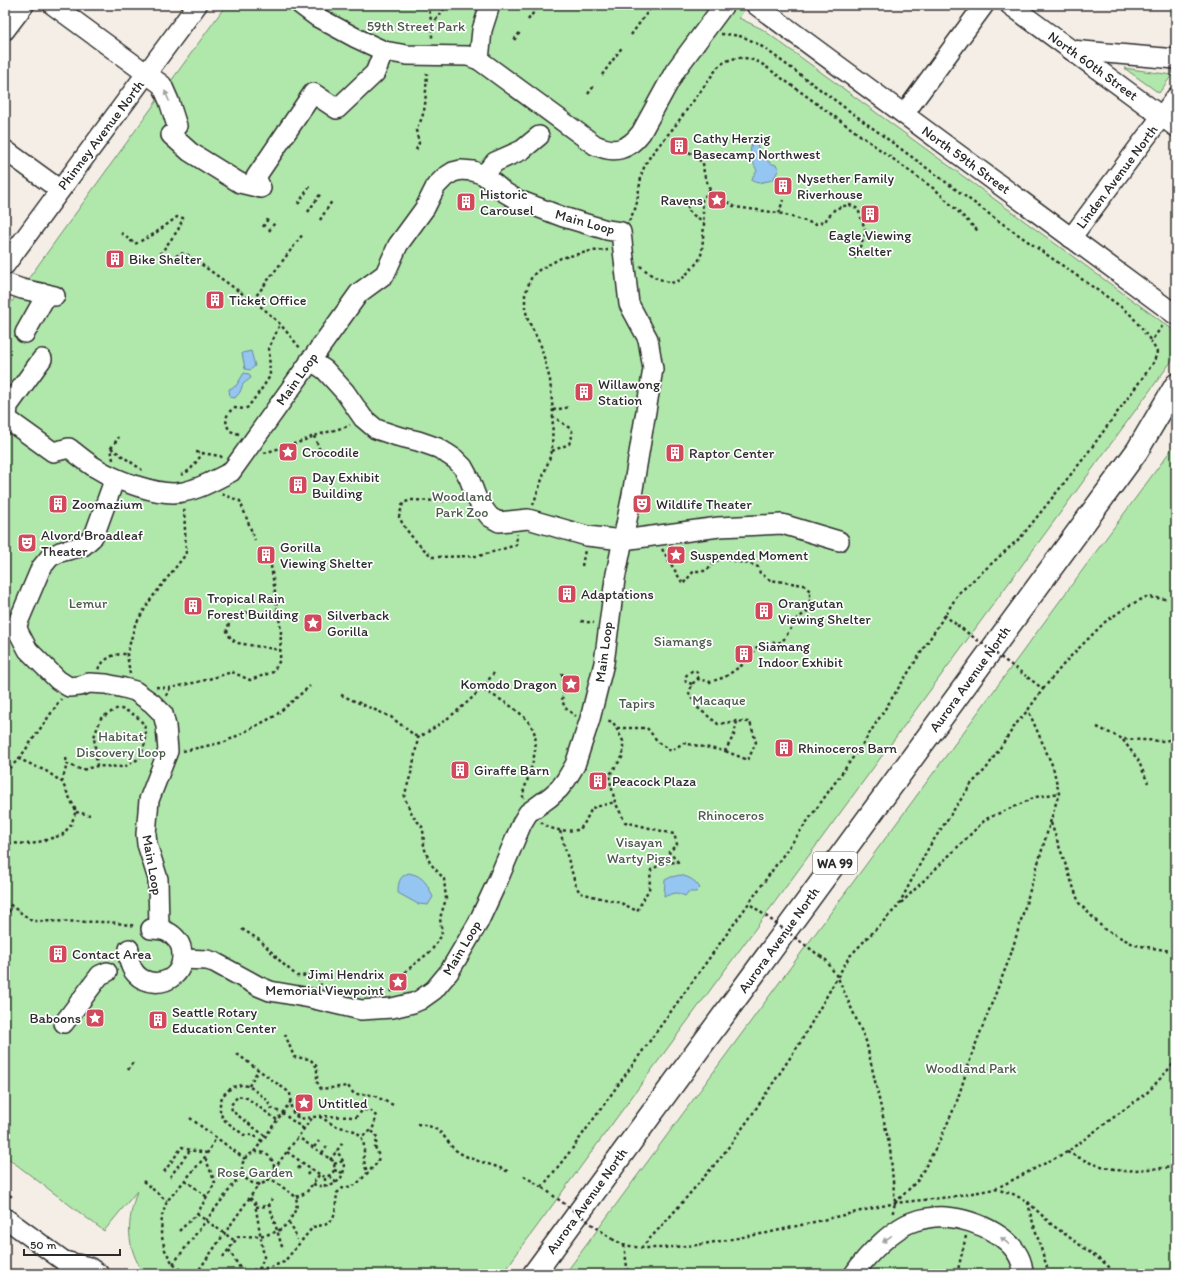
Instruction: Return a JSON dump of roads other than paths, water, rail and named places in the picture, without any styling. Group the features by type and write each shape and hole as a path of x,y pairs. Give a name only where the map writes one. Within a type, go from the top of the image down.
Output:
{"highway":[{"name":"Aurora Avenue North","path":"534,1274 1137,451 1164,402 1176,385"},
{"name":"Aurora Avenue North","path":"1137,451 1176,412"}],"street":[{"path":"5,30 24,5"},
{"path":"53,5 162,84 169,101 174,131 184,147 240,183 261,188 256,177 313,93 337,109 375,73 384,51"},
{"name":"Phinney Avenue North","path":"5,265 197,5"},
{"path":"301,5 317,17 384,51 408,55 468,56 479,60 595,145 604,149 615,150 625,148 634,142 641,133 675,71 724,5"},
{"path":"479,60 482,30 490,5"},
{"name":"North 59th Street","path":"756,5 1071,238 1171,318"},
{"path":"904,114 984,5"},
{"name":"North 60th Street","path":"1010,5 1169,122"},
{"path":"1071,50 1176,59"},
{"name":"Linden Avenue North","path":"1071,238 1169,122 1176,97"},
{"path":"484,175 495,162 522,150 539,136"},
{"path":"5,150 60,190"},
{"name":"Main Loop","path":"42,359 8,406 7,419 53,452 69,448 96,468 115,478 156,491 187,485 231,472 359,293 385,274 392,262 398,245 425,208 440,181 449,174 461,170 473,171 484,175 504,192 516,199 563,217 607,230 621,232 629,304 648,339 652,369 641,443 623,540 614,579 604,663 590,719 574,765 566,780 555,793 528,813 522,823 478,924 449,972 434,990 420,1000 402,1006 361,1010 310,998 270,991 214,962 207,960 182,959 182,951 179,942 174,936 167,931 155,929 158,879 146,839 146,823 149,800 167,754 168,748 165,720 159,709 135,692 106,684 89,683 69,687 58,680 28,650 22,641 17,624 37,576 45,562 60,552 83,546 92,538 115,478"},
{"path":"5,283 51,295 25,333"},
{"path":"310,360 325,370 363,418 376,429 418,441 446,452 463,467 477,499 486,512 495,520 503,522 523,520 587,536 623,540 719,527 782,524 839,541"},
{"path":"64,1023 100,975 121,964 142,979 159,983 168,980 175,975 180,967 182,959"},
{"path":"854,1274 874,1249 904,1226 914,1221 946,1217 969,1222 989,1229 1011,1246 1020,1258 1023,1274"},
{"path":"5,1218 64,1270 89,1267 99,1274"}],"water":[{"path":"755,137 764,158 776,165 779,169 773,180 758,183 752,181 753,176 757,171 751,154 751,146"},
{"path":"251,351 255,366 250,370 245,369 242,353"},
{"path":"244,373 249,374 251,378 243,384 240,392 235,398 230,397 229,389 236,386"},
{"path":"409,873 422,878 427,884 433,897 428,905 418,904 398,893 398,886 401,878"},
{"path":"680,875 692,879 700,888 696,892 688,892 685,896 673,893 664,896 665,880"}],"place":[{"name":"Cathy Herzig Basecamp Northwest","path":"679,146"},
{"name":"Nysether Family Riverhouse","path":"783,186"},
{"name":"Ravens","path":"717,200"},
{"name":"Historic Carousel","path":"466,202"},
{"name":"Eagle Viewing Shelter","path":"870,214"},
{"name":"Bike Shelter","path":"115,259"},
{"name":"Ticket Office","path":"215,300"},
{"name":"Willawong Station","path":"584,392"},
{"name":"Crocodile","path":"288,452"},
{"name":"Raptor Center","path":"675,453"},
{"name":"Day Exhibit Building","path":"298,485"},
{"name":"Zoomazium","path":"58,504"},
{"name":"Wildlife Theater","path":"642,504"},
{"name":"Alvord Broadleaf Theater","path":"27,543"},
{"name":"Gorilla Viewing Shelter","path":"266,555"},
{"name":"Suspended Moment","path":"676,555"},
{"name":"Adaptations","path":"567,594"},
{"name":"Tropical Rain Forest Building","path":"193,606"},
{"name":"Orangutan Viewing Shelter","path":"764,611"},
{"name":"Silverback Gorilla","path":"313,623"},
{"name":"Siamang Indoor Exhibit","path":"744,654"},
{"name":"Komodo Dragon","path":"571,684"},
{"name":"Rhinoceros Barn","path":"784,748"},
{"name":"Giraffe Barn","path":"460,770"},
{"name":"Peacock Plaza","path":"598,781"},
{"name":"Contact Area","path":"58,954"},
{"name":"Jimi Hendrix Memorial Viewpoint","path":"398,982"},
{"name":"Baboons","path":"95,1018"},
{"name":"Seattle Rotary Education Center","path":"158,1020"},
{"name":"Untitled","path":"304,1103"}],"park label":[{"name":"59th Street Park","path":"416,26"},
{"name":"Woodland Park Zoo","path":"462,504"},
{"name":"Lemur","path":"88,603"},
{"name":"Siamangs","path":"683,641"},
{"name":"Macaque","path":"719,700"},
{"name":"Tapirs","path":"637,703"},
{"name":"Habitat Discovery Loop","path":"121,744"},
{"name":"Rhinoceros","path":"731,815"},
{"name":"Visayan Warty Pigs","path":"639,850"},
{"name":"Woodland Park","path":"971,1068"},
{"name":"Rose Garden","path":"255,1172"}]}
